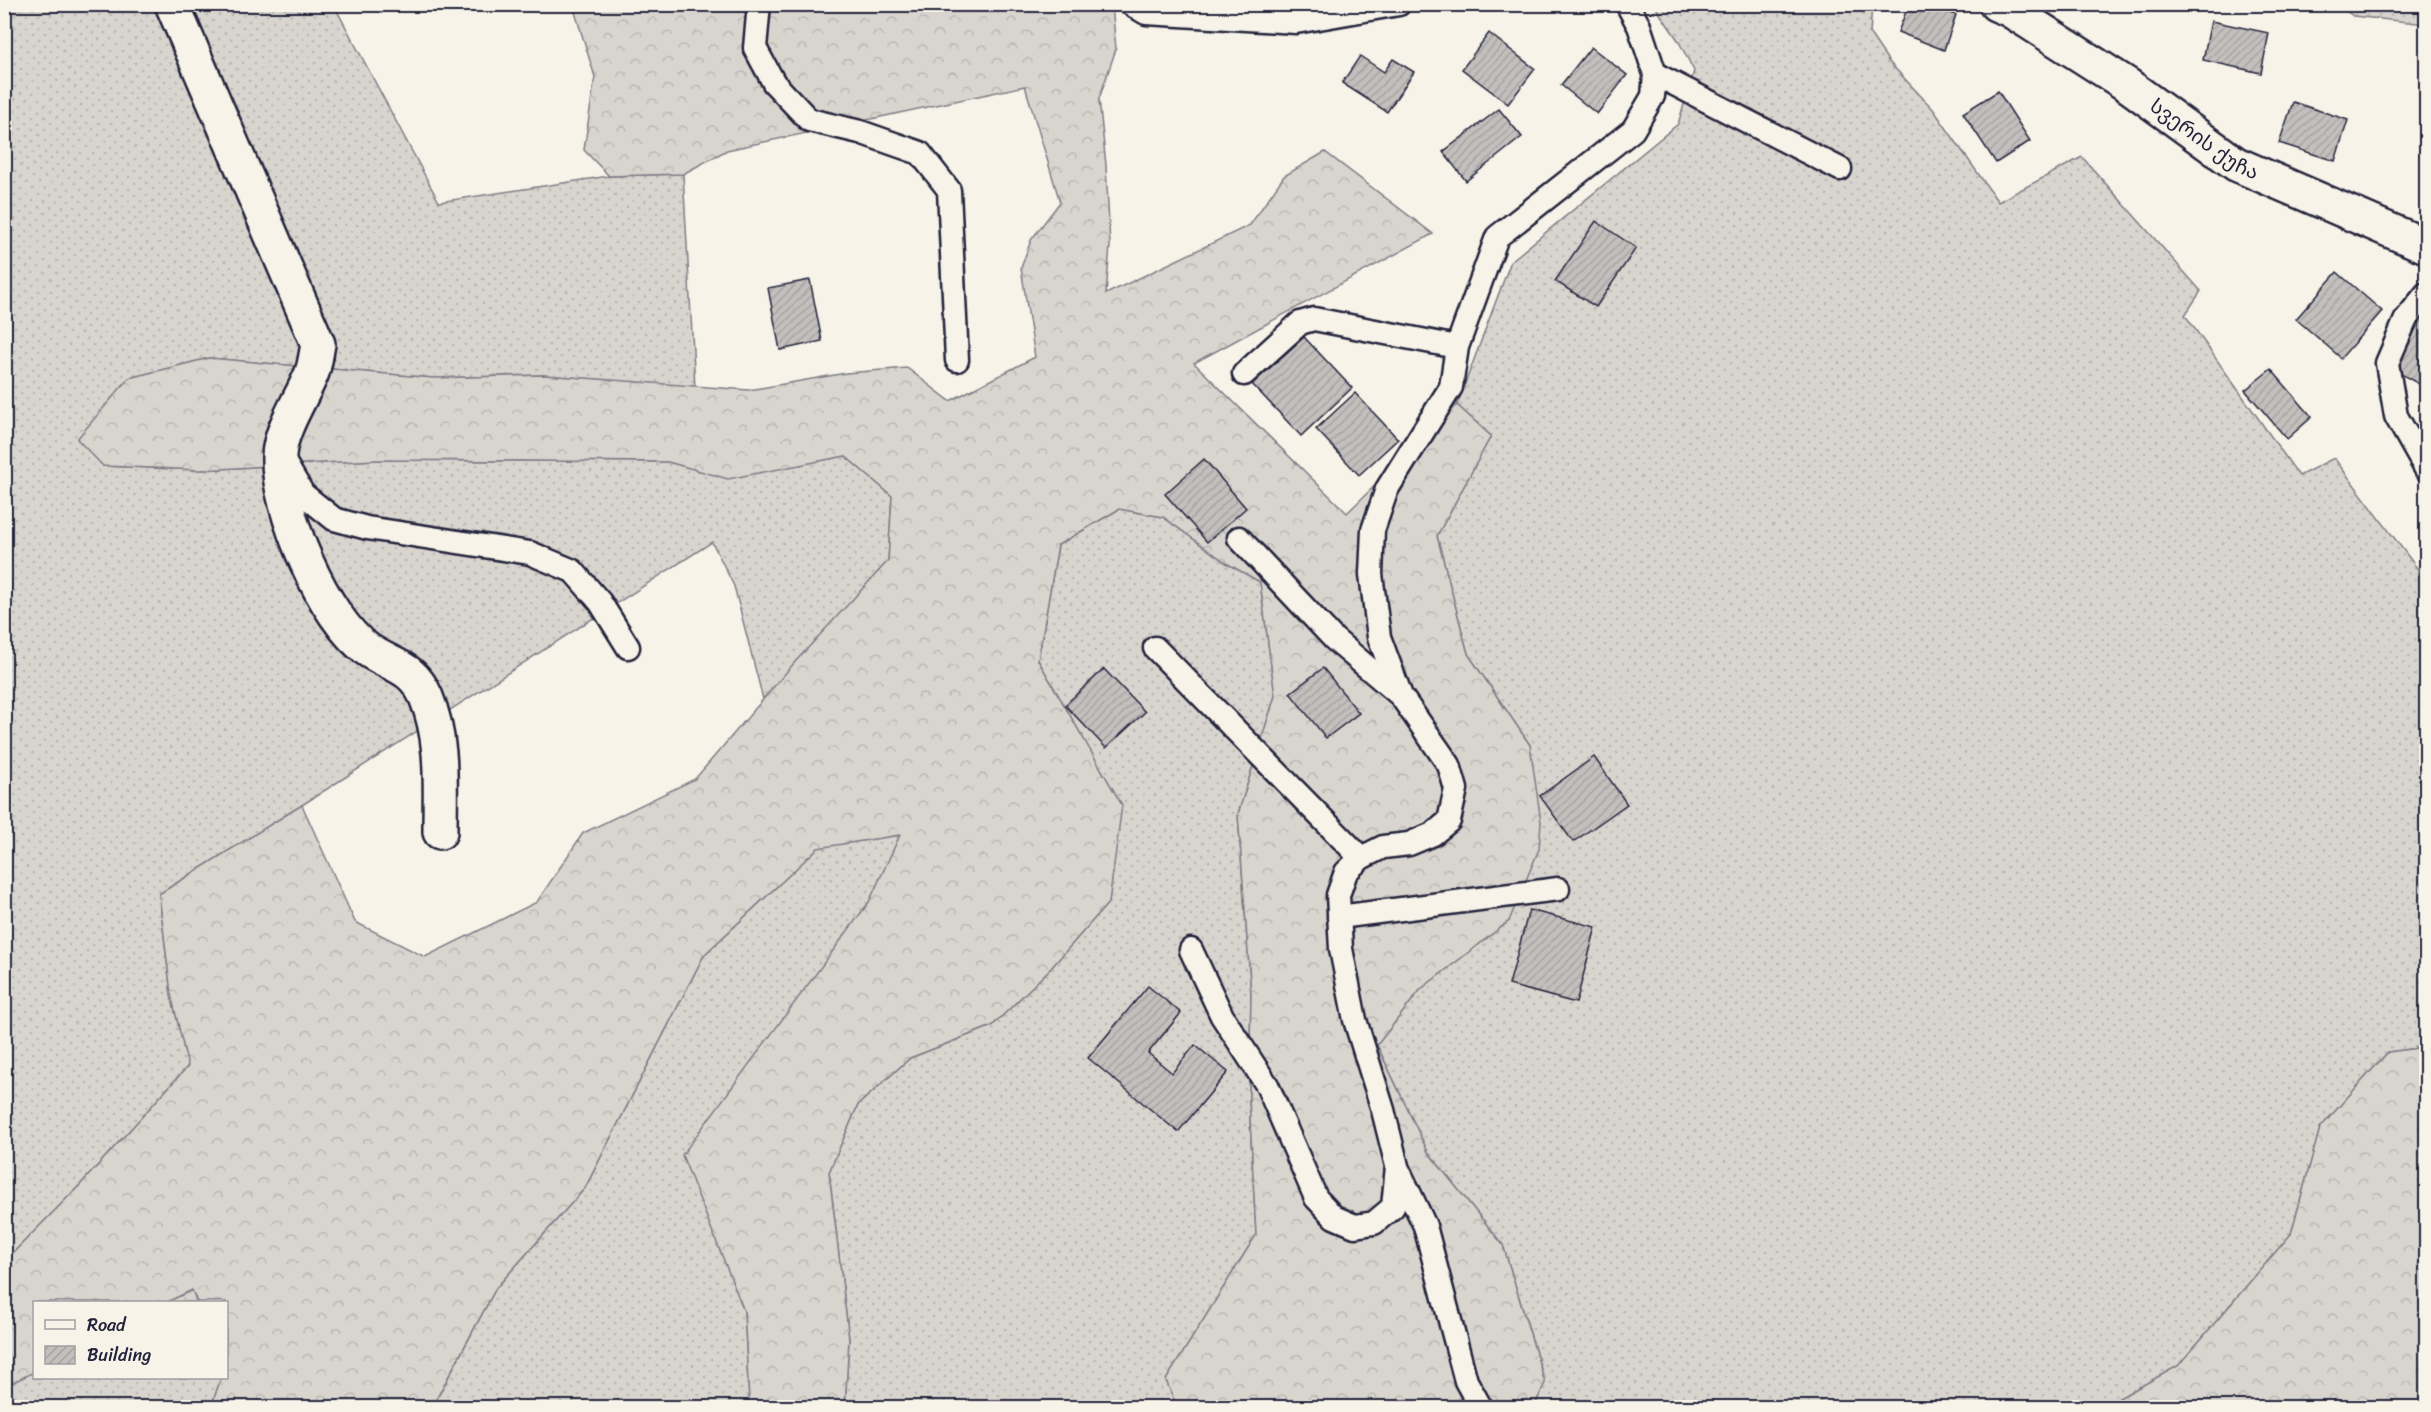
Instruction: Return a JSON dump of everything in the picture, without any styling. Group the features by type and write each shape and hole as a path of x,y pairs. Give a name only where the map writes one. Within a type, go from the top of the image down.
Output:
{"street":[{"path":"172,4 318,344 312,374 292,415 279,454 282,492 292,529 330,610 367,649 409,671 426,696 439,744 440,832"},
{"name":"სვერის ქუჩა","path":"1996,4 2010,10 2129,86 2236,164 2427,246"}],"lane":[{"path":"759,4 755,48 774,83 809,120 860,132 920,153 949,190 957,360"},
{"path":"1131,4 1146,13 1296,22 1399,4"},
{"path":"1481,1407 1466,1381 1425,1226 1397,1166 1383,1110 1355,1020 1341,949 1338,895 1346,872 1361,858 1383,847 1408,844 1433,834 1449,821 1456,789 1449,765 1401,696 1379,637 1371,574 1373,530 1387,489 1451,387 1457,347 1497,237 1633,130 1653,96 1655,74 1639,26 1627,4"},
{"path":"1655,74 1840,169"},
{"path":"2427,294 2406,319 2387,363 2396,416 2427,469"},
{"path":"1244,374 1300,323 1314,319 1457,347"},
{"path":"279,454 303,494 334,519 367,528 530,553 573,571 600,602 628,647"},
{"path":"1239,538 1334,639 1401,696"},
{"path":"1155,648 1361,858"},
{"path":"1339,917 1558,889"},
{"path":"1191,950 1222,1016 1267,1085 1316,1198 1334,1216 1355,1226 1374,1223 1393,1208 1397,1166"}],"green space":[{"path":"5,5 334,5 439,202 609,176 683,174 695,387 543,375 433,378 209,358 129,378 103,466 201,470 375,460 668,462 728,478 845,456 892,496 888,561 763,699 734,586 712,542 159,894 171,994 188,1066 80,1185 5,1261"},
{"path":"569,5 1112,5 1116,49 1099,99 1106,165 1110,246 1106,294 1250,225 1284,176 1325,152 1433,234 1194,363 1347,513 1457,405 1491,436 1437,536 1468,654 1530,745 1541,822 1539,849 1509,921 1421,989 1377,1045 1428,1152 1503,1245 1545,1383 1534,1407 1177,1407 1166,1380 1256,1235 1249,1098 1251,994 1238,814 1275,696 1260,582 1228,564 1163,517 1119,509 1058,545 1038,660 1122,805 1109,902 1051,968 992,1026 910,1058 858,1105 829,1172 849,1339 845,1407 743,1407 749,1399 744,1311 682,1155 869,902 900,835 818,848 704,955 585,1188 496,1288 432,1407 211,1407 221,1379 228,1379 228,1301 197,1301 192,1290 169,1301 33,1301 33,1372 5,1386 5,1261 80,1185 188,1066 171,994 159,894 302,805 355,922 425,957 537,902 583,833 695,779 795,662 888,561 892,496 845,456 728,479 668,462 375,460 201,470 103,466 77,439 129,378 209,358 433,378 543,375 749,390 846,373 907,368 950,401 1035,357 1021,268 1031,240 1060,202 1025,86 727,150 683,174 609,176 584,150 595,77 575,12"},
{"path":"1654,5 1872,5 1870,34 1889,62 1933,109 1998,202 2082,157 2201,291 2185,315 2299,476 2334,458 2426,580 2426,1047 2388,1052 2320,1128 2291,1234 2178,1366 2103,1407 1534,1408 1545,1382 1503,1245 1428,1152 1377,1045 1421,989 1509,921 1530,745 1468,654 1437,536 1491,436 1457,405 1511,261 1678,124 1694,71 1678,40"},
{"path":"2338,5 2426,5 2426,24 2353,16"},
{"path":"1119,509 1163,517 1228,564 1260,582 1275,696 1238,814 1251,994 1249,1098 1256,1235 1166,1380 1177,1407 845,1407 849,1339 829,1172 858,1105 910,1058 992,1026 1051,968 1109,902 1121,805 1038,660 1058,545"},
{"path":"900,835 720,1245 744,1311 749,1399 743,1407 432,1408 496,1288 585,1188 704,955 818,847"},
{"path":"2426,1047 2426,1407 2103,1407 2178,1366 2291,1234 2320,1128 2388,1052"},
{"path":"192,1290 197,1301 169,1301"},
{"path":"33,1372 33,1379 221,1379 211,1408 5,1407 4,1386"}],"building":[{"path":"1909,4 1927,4 1956,15 1944,50 1898,32"},
{"path":"2211,21 2269,33 2261,73 2203,60"},
{"path":"1489,33 1535,69 1508,104 1462,69"},
{"path":"1591,47 1627,75 1597,114 1561,85"},
{"path":"1360,56 1384,72 1393,59 1414,72 1387,112 1342,83"},
{"path":"1998,91 2030,141 1996,163 1963,113"},
{"path":"2293,102 2348,120 2335,161 2279,143"},
{"path":"1499,109 1522,137 1466,181 1443,152"},
{"path":"1596,221 1636,248 1596,307 1555,281"},
{"path":"2337,272 2382,311 2341,358 2296,319"},
{"path":"810,280 822,341 780,350 768,288"},
{"path":"2423,315 2426,317 2426,388 2392,369"},
{"path":"1304,337 1352,388 1301,436 1252,384"},
{"path":"2271,369 2312,417 2287,439 2245,390"},
{"path":"1355,393 1398,439 1359,475 1316,429"},
{"path":"1204,459 1246,508 1207,542 1165,494"},
{"path":"1323,668 1359,713 1326,738 1290,693"},
{"path":"1104,669 1145,712 1106,748 1065,705"},
{"path":"1594,757 1627,804 1573,842 1540,796"},
{"path":"1529,910 1596,927 1576,1003 1509,985"},
{"path":"1148,986 1181,1013 1148,1053 1172,1073 1195,1045 1228,1072 1178,1132 1088,1058"}]}
